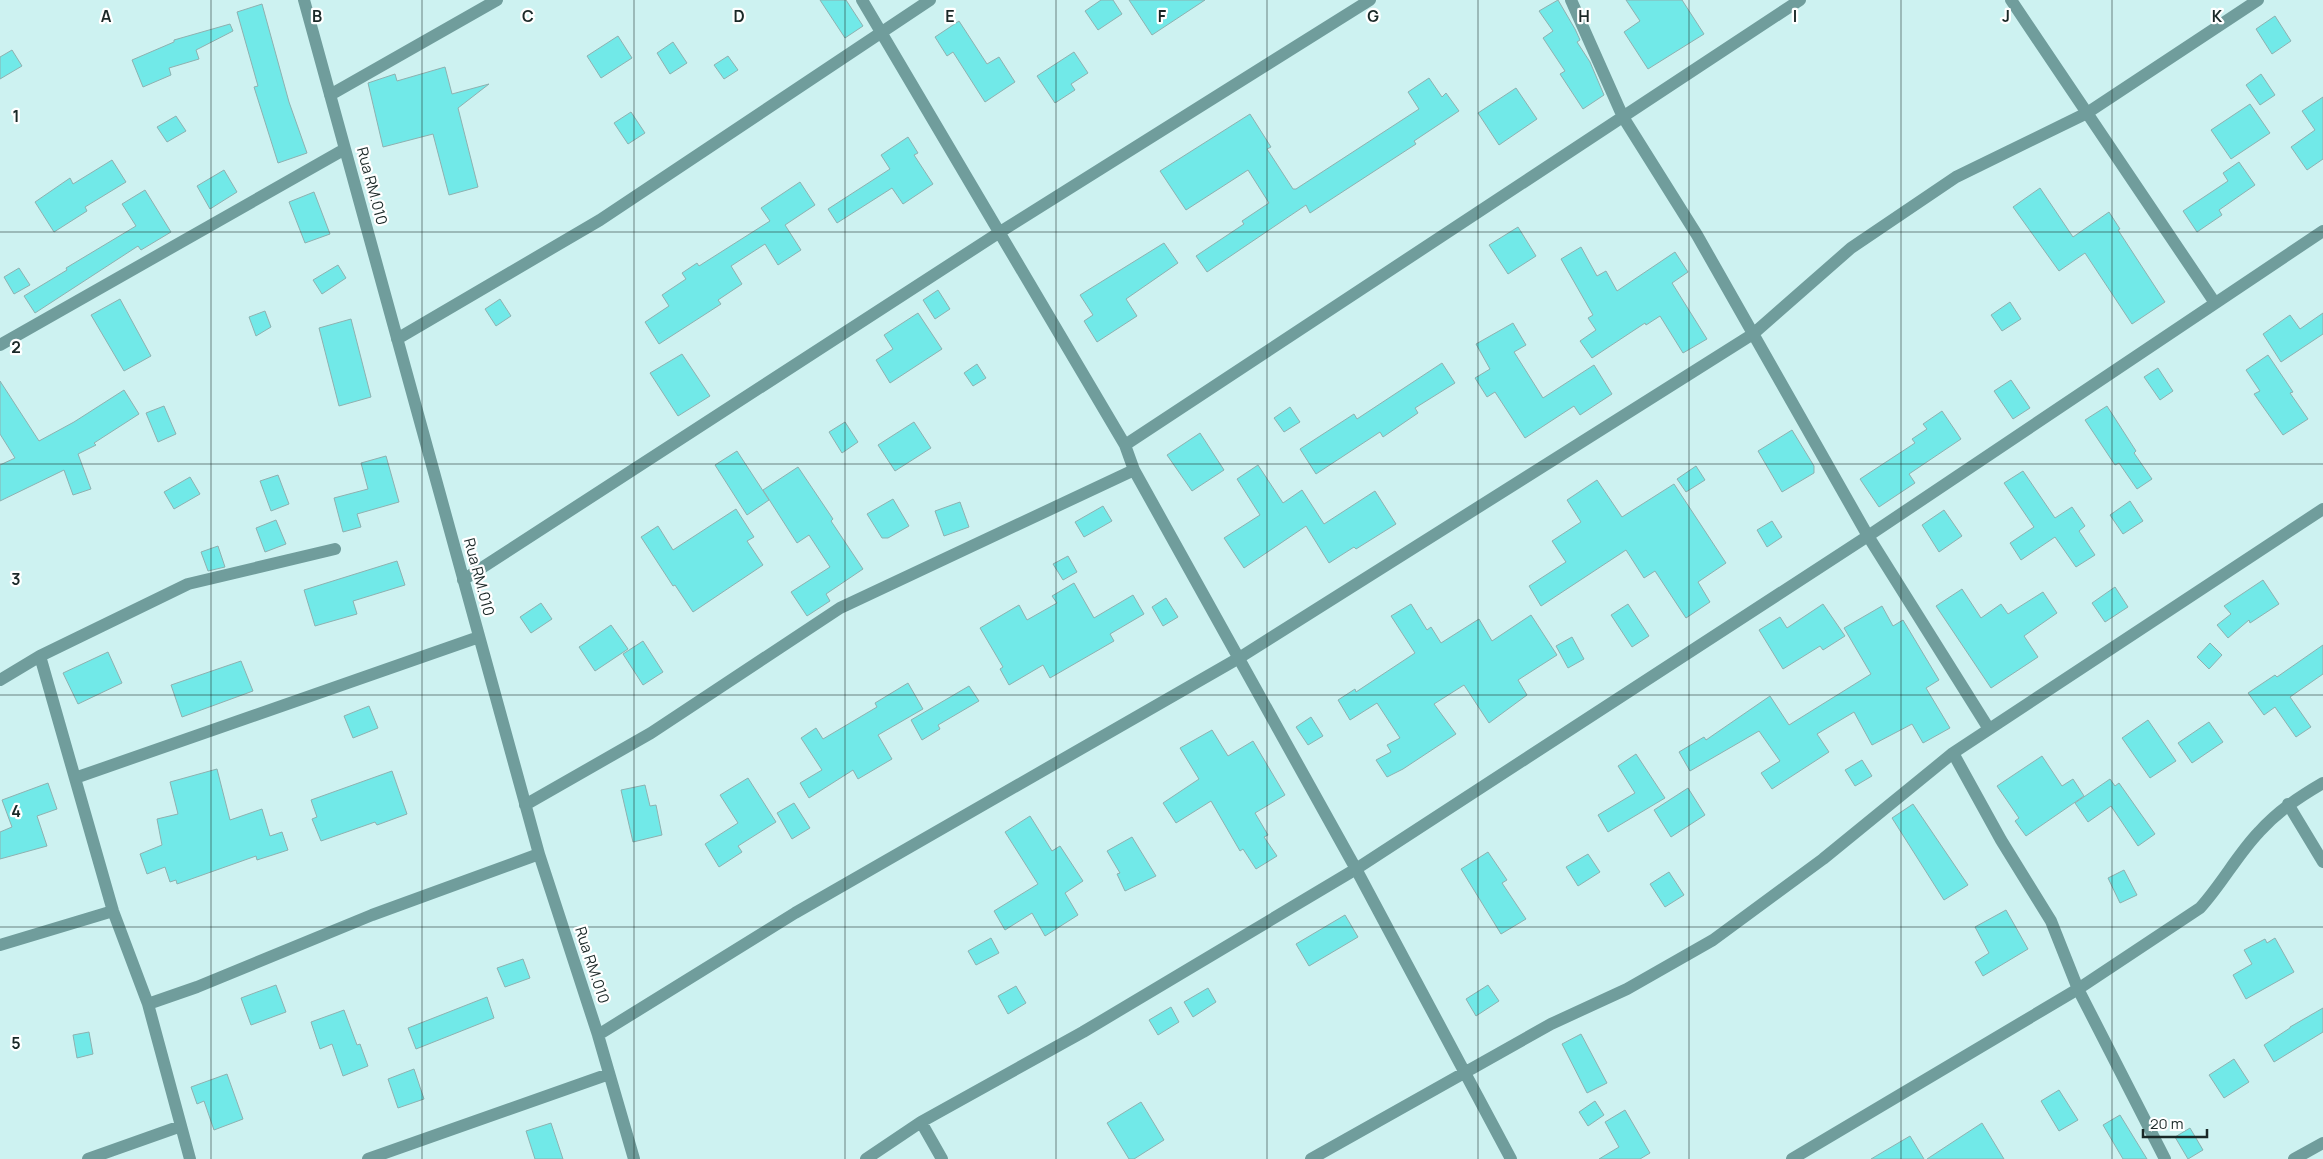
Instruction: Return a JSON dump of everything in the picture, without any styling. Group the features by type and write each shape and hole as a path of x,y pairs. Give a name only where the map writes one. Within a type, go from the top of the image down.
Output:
{"street":[{"name":"Rua RM.010","path":"304,0 525,805 598,1035 634,1159"},
{"path":"330,94 497,0"},
{"path":"862,0 1125,445 1134,470 1356,869 1511,1159"},
{"path":"397,339 600,220 930,0"},
{"path":"463,580 1000,232 1370,0"},
{"path":"1571,0 1623,117 1697,235 1868,536 1990,729"},
{"path":"1125,445 1800,0"},
{"path":"2011,0 2215,304"},
{"path":"598,1035 795,912 1239,658 1753,334 1851,248 1956,177 2087,113 2258,0"},
{"path":"0,345 345,149"},
{"path":"866,1159 921,1122 1099,1022 1356,869 1868,536 2323,231"},
{"path":"525,805 651,733 840,608 1134,470"},
{"path":"1311,1159 1551,1024 1627,989 1713,940 1822,859 1953,753 2323,509"},
{"path":"0,680 40,656 188,584 334,549"},
{"path":"75,778 479,637"},
{"path":"40,656 113,911 148,1004 190,1159"},
{"path":"1953,753 2001,840 2051,921 2078,989 2165,1159"},
{"path":"1792,1159 2078,989 2200,908 2215,892 2258,832 2288,804 2323,783"},
{"path":"2288,804 2323,862"},
{"path":"148,1004 197,987 372,915 539,854"},
{"path":"0,945 113,911"},
{"path":"368,1159 609,1074"},
{"path":"921,1122 942,1159"},
{"path":"88,1159 181,1126"},
{"path":"2294,1159 2323,1143"}],"building":[{"path":"820,0 846,0 863,26 845,38"},
{"path":"1101,0 1113,0 1122,14 1098,30 1085,11"},
{"path":"1129,0 1205,0 1152,35"},
{"path":"1558,0 1575,29 1580,40 1577,42 1590,62 1604,95 1583,109 1560,74 1565,71 1543,38 1553,31 1539,11"},
{"path":"1626,0 1682,0 1704,34 1648,69 1624,32 1640,21"},
{"path":"262,4 289,102 307,153 278,163 254,87 258,86 237,12"},
{"path":"2275,16 2291,41 2272,54 2256,29"},
{"path":"959,21 987,64 999,57 1015,82 985,102 953,52 947,56 935,37"},
{"path":"230,24 233,31 196,50 199,59 169,68 171,75 143,87 132,60 174,42 174,40"},
{"path":"618,36 632,58 601,78 587,56"},
{"path":"673,42 687,63 670,74 657,53"},
{"path":"12,50 22,66 0,79 0,57"},
{"path":"1074,52 1088,73 1071,84 1075,90 1055,103 1037,76"},
{"path":"728,56 738,70 724,79 714,65"},
{"path":"445,67 452,94 489,84 458,108 478,187 449,195 433,134 383,147 368,83 395,74 397,81"},
{"path":"2261,74 2275,95 2260,105 2246,85"},
{"path":"1429,78 1442,97 1446,93 1459,111 1414,141 1416,144 1310,213 1306,205 1207,272 1196,256 1244,224 1242,221 1269,203 1248,170 1186,210 1160,171 1250,114 1271,147 1267,149 1293,189 1296,189 1419,109 1408,92"},
{"path":"1516,88 1537,119 1499,145 1478,113"},
{"path":"2323,97 2323,159 2307,170 2291,147 2315,130 2302,111"},
{"path":"2250,104 2270,133 2231,159 2211,130"},
{"path":"631,112 645,133 628,144 614,123"},
{"path":"176,116 186,131 167,142 157,127"},
{"path":"908,137 918,153 914,155 933,184 903,204 892,188 837,223 828,209 890,169 881,155"},
{"path":"112,160 126,182 85,207 87,211 54,232 35,202 70,178 73,184"},
{"path":"2239,162 2255,185 2219,210 2222,215 2197,232 2183,211 2228,181 2223,173"},
{"path":"224,170 237,192 210,209 197,186"},
{"path":"800,182 815,205 785,225 801,250 778,265 765,244 731,266 742,284 718,300 721,304 659,344 645,322 669,306 662,295 686,279 682,273 697,263 699,266 770,221 761,208"},
{"path":"2040,188 2073,237 2109,212 2120,229 2118,230 2165,302 2132,324 2085,253 2059,271 2013,207"},
{"path":"145,190 171,232 141,250 138,246 35,313 24,296 136,226 122,204"},
{"path":"314,192 330,234 305,243 289,202"},
{"path":"1518,227 1536,256 1508,274 1489,245"},
{"path":"1164,243 1178,263 1126,299 1137,316 1097,342 1084,321 1093,315 1080,295"},
{"path":"1581,247 1597,276 1606,271 1617,291 1675,252 1688,272 1672,283 1707,339 1683,353 1660,316 1646,325 1645,323 1592,358 1580,341 1596,330 1588,318 1593,315 1561,259"},
{"path":"338,265 346,278 322,294 313,280"},
{"path":"19,268 30,285 14,294 4,277"},
{"path":"938,290 950,309 935,319 923,300"},
{"path":"120,299 151,356 124,371 91,315"},
{"path":"500,299 511,316 496,326 485,309"},
{"path":"2010,302 2021,319 2002,331 1991,315"},
{"path":"265,311 271,327 256,336 249,317"},
{"path":"918,313 942,349 890,383 876,360 893,349 884,335"},
{"path":"2323,313 2323,334 2281,362 2263,334 2290,315 2300,329"},
{"path":"351,319 371,397 339,406 319,328"},
{"path":"1513,323 1526,345 1514,352 1543,398 1594,365 1612,394 1580,415 1574,406 1525,438 1495,392 1487,397 1475,378 1490,369 1476,344"},
{"path":"682,354 710,396 678,416 650,373"},
{"path":"2268,355 2293,392 2290,393 2308,419 2283,435 2254,394 2260,391 2246,370"},
{"path":"1442,363 1455,383 1415,408 1418,413 1383,437 1380,432 1316,474 1300,449 1354,414 1357,419"},
{"path":"977,364 986,378 973,386 964,373"},
{"path":"2158,368 2173,391 2160,400 2144,377"},
{"path":"2011,380 2030,408 2013,419 1994,391"},
{"path":"0,381 39,441 74,422 124,390 139,414 94,443 96,445 78,454 91,489 73,495 64,470 0,501 0,465 15,458 0,434"},
{"path":"164,406 176,434 158,442 146,413"},
{"path":"2107,406 2136,451 2134,453 2152,479 2137,489 2119,463 2115,465 2085,420"},
{"path":"1290,407 1300,422 1284,432 1274,418"},
{"path":"1942,411 1961,439 1909,474 1915,483 1879,507 1860,479 1915,443 1912,439 1927,429 1923,424"},
{"path":"845,422 858,442 842,453 829,432"},
{"path":"914,422 931,448 895,471 878,445"},
{"path":"1792,430 1814,466 1814,473 1782,492 1758,451"},
{"path":"1200,433 1224,470 1192,491 1167,455"},
{"path":"737,451 769,500 747,515 715,465"},
{"path":"386,456 399,502 357,514 361,527 343,532 334,498 368,489 361,463"},
{"path":"1258,465 1283,503 1302,490 1324,524 1375,491 1396,524 1329,563 1306,526 1244,568 1224,538 1260,515 1237,479"},
{"path":"1696,466 1705,480 1686,492 1677,479"},
{"path":"798,467 833,519 831,521 863,569 826,594 830,601 807,616 791,592 830,567 809,535 797,543 763,490"},
{"path":"2023,471 2055,518 2072,507 2085,526 2079,531 2095,555 2076,567 2055,537 2021,560 2010,543 2034,527 2004,483"},
{"path":"278,475 289,504 271,511 260,481"},
{"path":"190,477 200,494 174,509 164,492"},
{"path":"1597,480 1622,517 1674,484 1726,563 1698,582 1710,602 1686,618 1655,571 1644,578 1626,550 1541,606 1529,586 1566,562 1552,541 1581,522 1567,500"},
{"path":"893,499 909,526 888,538 882,538 867,514"},
{"path":"2130,501 2143,521 2123,534 2110,515"},
{"path":"960,502 969,527 944,536 935,511"},
{"path":"1103,506 1112,521 1084,537 1075,522"},
{"path":"736,509 754,537 747,541 763,565 693,612 675,585 673,586 641,537 658,526 673,550"},
{"path":"1944,510 1962,536 1939,552 1922,525"},
{"path":"276,520 286,544 265,552 256,528"},
{"path":"1772,521 1782,537 1767,547 1757,530"},
{"path":"218,546 225,567 208,571 201,552"},
{"path":"1068,556 1077,572 1063,580 1053,564"},
{"path":"397,561 405,585 353,601 357,614 315,626 304,590"},
{"path":"2263,580 2279,604 2250,623 2249,620 2228,638 2217,625 2231,614 2224,606"},
{"path":"1074,583 1094,618 1133,595 1144,614 1110,634 1114,641 1050,678 1043,665 1009,685 1000,669 1003,667 980,628 1019,605 1027,620 1057,603 1052,596"},
{"path":"2115,587 2128,607 2105,622 2092,603"},
{"path":"1962,589 1981,618 2001,604 2008,614 2043,592 2057,613 2024,636 2038,657 1991,688 1936,606"},
{"path":"1166,598 1178,617 1163,626 1152,607"},
{"path":"541,603 552,619 531,633 520,617"},
{"path":"1411,604 1427,630 1431,627 1441,643 1479,619 1492,641 1531,615 1557,655 1518,680 1527,695 1489,723 1464,685 1434,704 1456,734 1403,769 1387,777 1376,760 1391,752 1387,745 1400,738 1377,703 1350,720 1338,700 1355,689 1356,692 1415,653 1391,616"},
{"path":"1628,604 1649,636 1632,647 1611,615"},
{"path":"1823,604 1845,636 1823,650 1820,646 1783,669 1759,630 1780,617 1787,628"},
{"path":"1882,606 1893,626 1903,620 1939,680 1926,688 1950,728 1923,743 1912,724 1872,745 1854,712 1817,734 1829,752 1772,789 1761,773 1780,761 1759,731 1690,771 1679,752 1704,737 1706,740 1770,696 1789,725 1871,674 1844,628"},
{"path":"611,625 628,649 595,671 579,647"},
{"path":"1572,637 1584,659 1568,668 1556,646"},
{"path":"643,641 663,672 643,685 623,654"},
{"path":"2210,643 2222,655 2209,669 2197,657"},
{"path":"2323,645 2323,674 2290,697 2311,727 2296,737 2275,707 2264,715 2248,693 2275,675 2277,677"},
{"path":"108,652 122,683 78,704 63,673"},
{"path":"241,661 253,691 182,717 171,685"},
{"path":"908,683 923,709 878,735 892,759 858,779 853,770 809,798 800,783 822,770 801,738 816,728 823,739 877,707 875,703"},
{"path":"969,686 979,701 938,725 940,729 922,740 911,720"},
{"path":"369,706 378,728 353,738 344,716"},
{"path":"1311,717 1323,736 1308,745 1296,727"},
{"path":"2148,720 2176,761 2150,778 2122,738"},
{"path":"2209,722 2223,742 2192,763 2178,743"},
{"path":"1212,730 1228,756 1253,741 1285,795 1255,813 1268,835 1264,837 1277,856 1256,869 1243,849 1240,851 1211,801 1176,823 1163,803 1199,779 1180,748"},
{"path":"1636,754 1665,798 1608,832 1598,815 1635,793 1618,766"},
{"path":"2042,756 2062,786 2073,779 2084,796 2026,836 2015,821 2019,818 1997,786"},
{"path":"1862,760 1872,776 1855,786 1845,770"},
{"path":"217,769 230,820 262,809 270,836 282,832 288,850 257,860 256,856 177,884 176,880 170,882 165,867 147,874 140,854 162,845 157,819 178,814 170,782"},
{"path":"392,771 407,814 377,825 375,822 321,841 312,819 317,817 311,800"},
{"path":"748,778 776,822 738,846 742,852 719,867 705,844 738,823 720,795"},
{"path":"2110,779 2115,786 2119,783 2155,834 2138,846 2111,806 2088,822 2075,803"},
{"path":"48,783 57,809 37,816 47,846 0,859 0,832 12,827 2,800"},
{"path":"645,785 650,806 656,805 662,835 633,842 621,790"},
{"path":"1688,788 1705,815 1671,837 1654,810"},
{"path":"794,803 810,828 792,839 777,813"},
{"path":"1913,804 1968,885 1944,900 1892,818"},
{"path":"1030,816 1052,851 1060,846 1083,881 1065,893 1078,915 1045,936 1032,913 1005,930 994,911 1038,884 1005,832"},
{"path":"1132,837 1156,876 1125,891 1117,874 1120,873 1107,851"},
{"path":"1488,852 1507,880 1502,883 1526,919 1501,934 1461,869"},
{"path":"1588,854 1600,872 1578,886 1566,867"},
{"path":"2124,870 2137,895 2120,903 2108,878"},
{"path":"1669,872 1684,895 1665,907 1650,884"},
{"path":"2006,910 2028,949 1983,976 1975,962 1989,953 1975,927"},
{"path":"1345,915 1358,937 1309,966 1296,944"},
{"path":"991,938 999,953 976,965 968,951"},
{"path":"2275,938 2294,972 2246,999 2233,975 2252,964 2244,950 2265,939 2267,943"},
{"path":"523,959 530,978 505,987 497,968"},
{"path":"276,985 286,1012 251,1025 241,998"},
{"path":"1488,985 1499,1001 1476,1016 1466,999"},
{"path":"1016,986 1026,1003 1008,1014 998,996"},
{"path":"1208,988 1216,1002 1193,1017 1184,1002"},
{"path":"487,997 494,1018 416,1049 408,1028"},
{"path":"1171,1007 1179,1022 1158,1035 1149,1020"},
{"path":"2323,1008 2323,1032 2274,1062 2264,1045"},
{"path":"344,1010 357,1045 360,1044 368,1066 343,1076 332,1044 320,1049 311,1022"},
{"path":"89,1032 93,1054 77,1058 73,1035"},
{"path":"1581,1034 1607,1083 1587,1093 1562,1044"},
{"path":"2234,1059 2249,1082 2224,1098 2209,1075"},
{"path":"414,1069 424,1099 398,1108 388,1079"},
{"path":"227,1074 243,1119 214,1130 204,1101 197,1104 191,1087"},
{"path":"2059,1090 2078,1120 2059,1131 2041,1101"},
{"path":"1595,1101 1604,1115 1588,1126 1579,1112"},
{"path":"1141,1102 1164,1140 1134,1159 1129,1159 1107,1123"},
{"path":"1625,1110 1650,1153 1640,1159 1599,1159 1619,1147 1605,1122"},
{"path":"2120,1115 2147,1159 2123,1159 2103,1125"},
{"path":"551,1123 563,1159 535,1159 526,1131"},
{"path":"1982,1123 2004,1159 1927,1159 1959,1138"},
{"path":"2190,1128 2203,1150 2188,1159 2175,1137"},
{"path":"1910,1136 1924,1159 1871,1159"}]}
